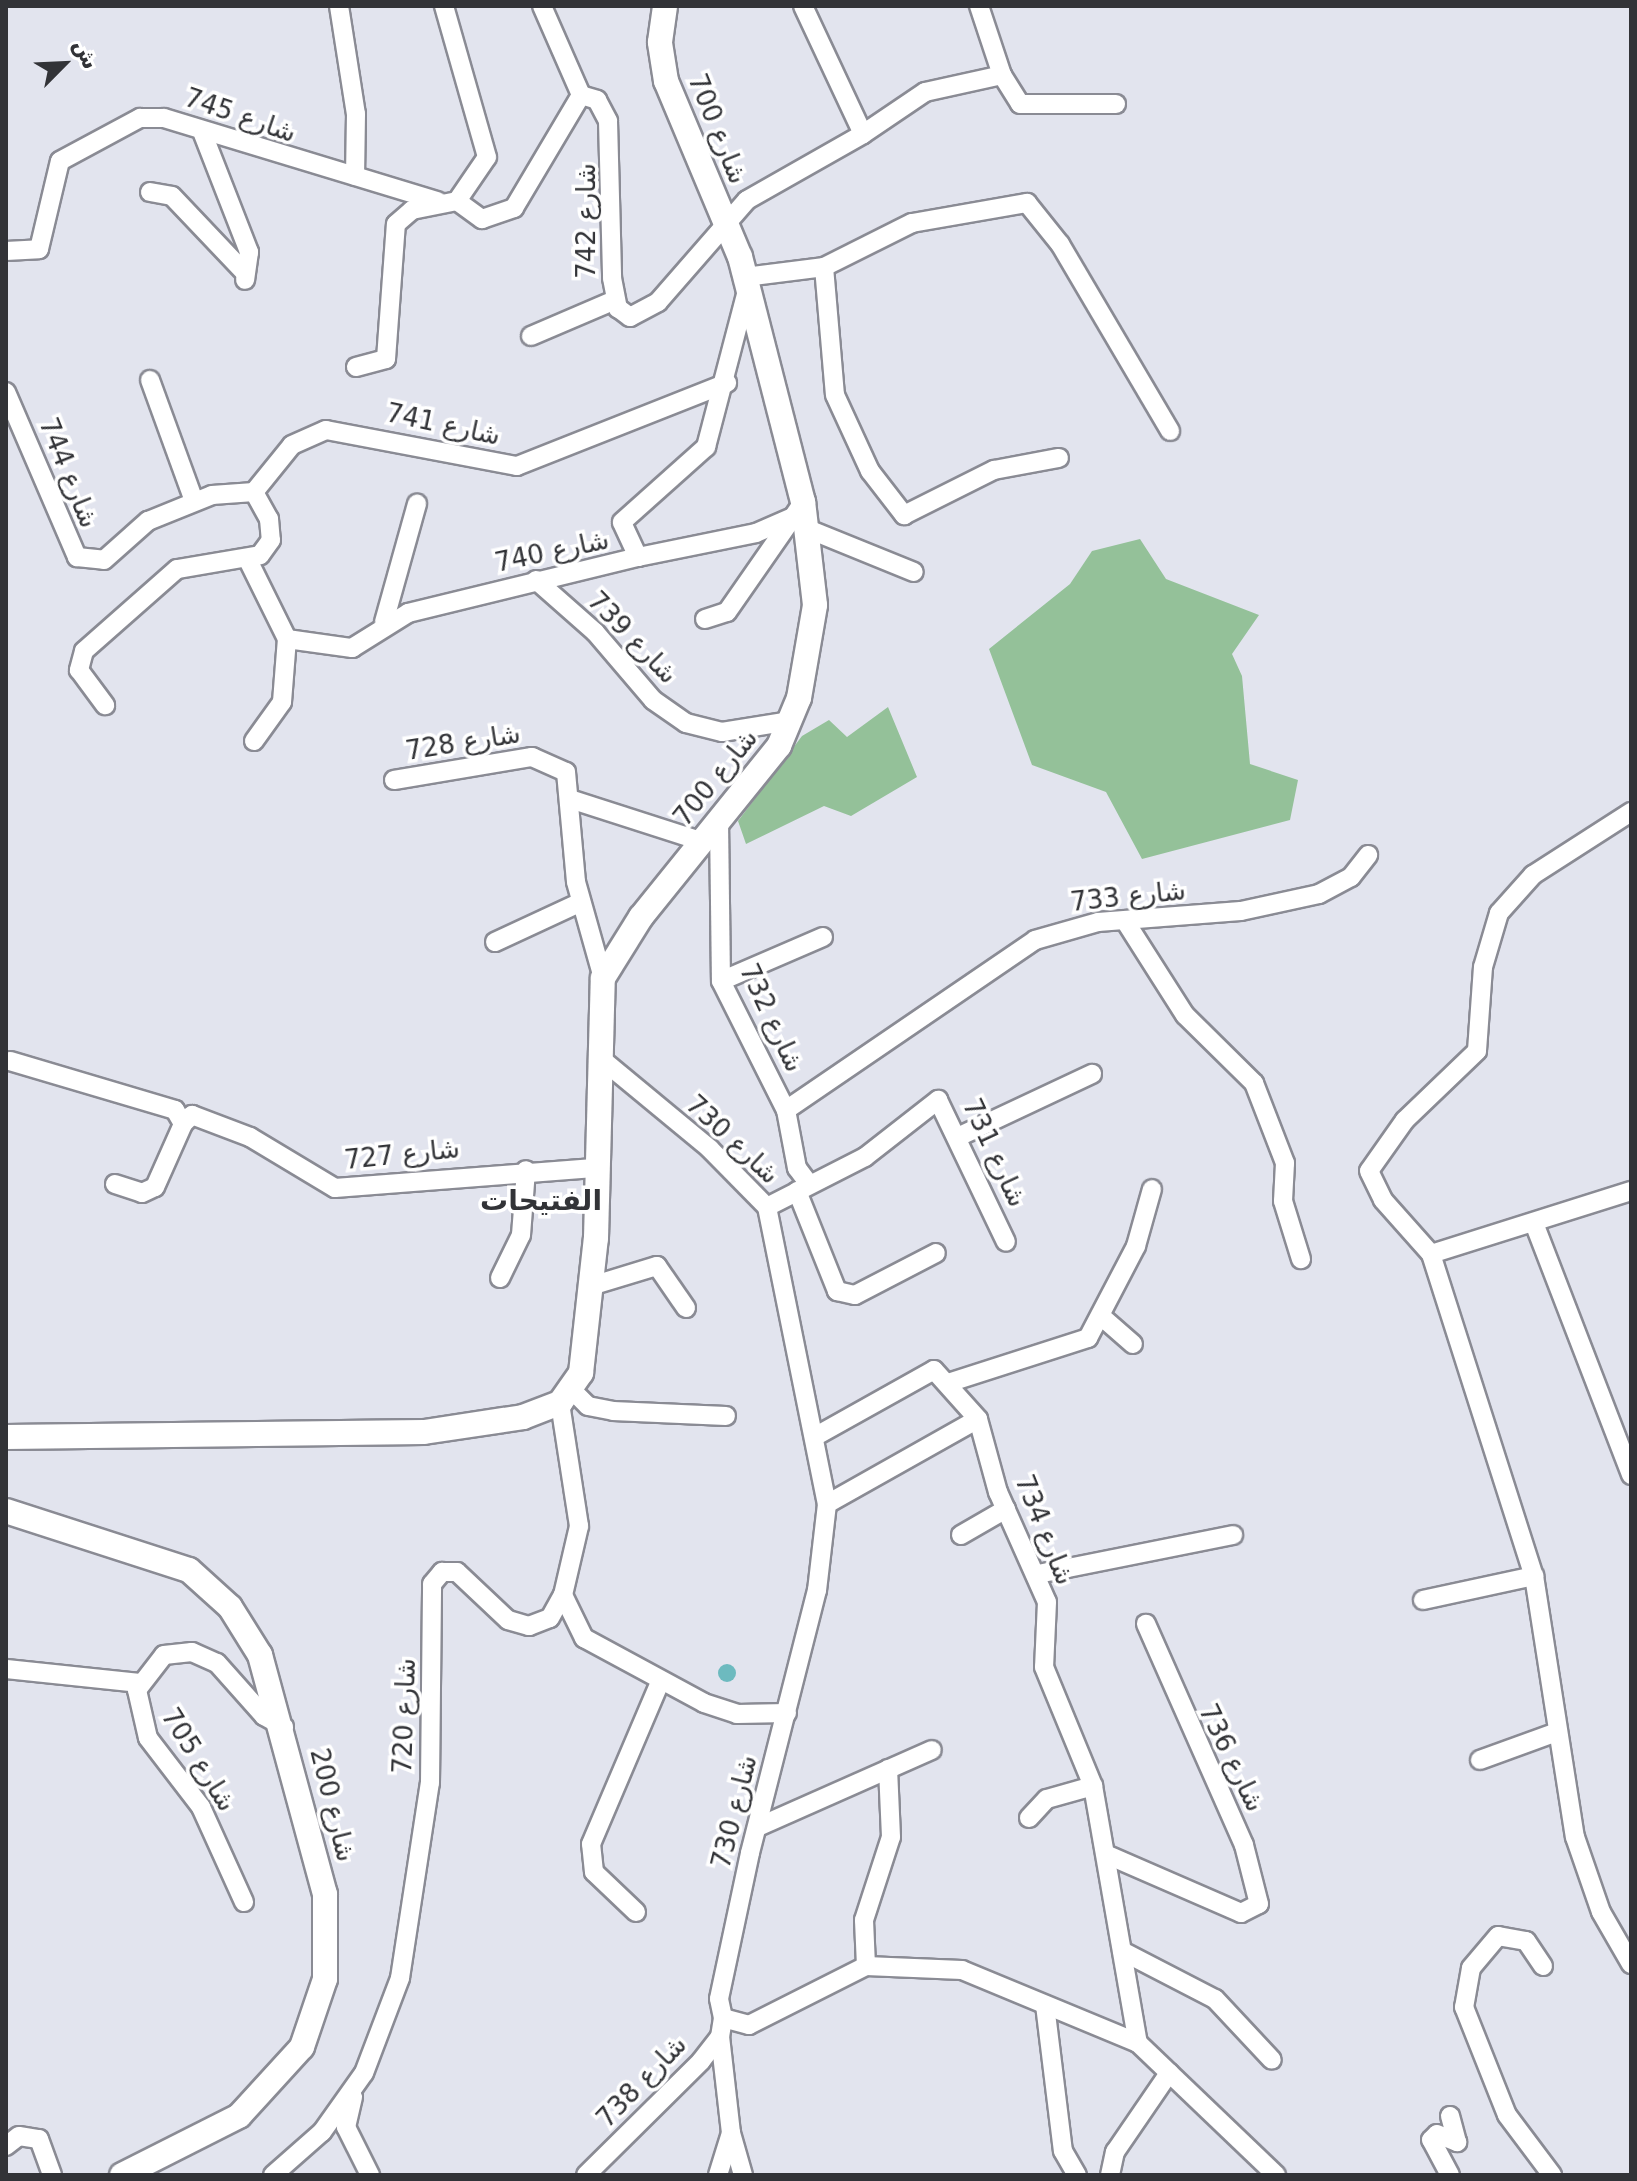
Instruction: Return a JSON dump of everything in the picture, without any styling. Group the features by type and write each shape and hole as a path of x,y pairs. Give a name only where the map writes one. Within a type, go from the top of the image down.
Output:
{"main road":[{"name":"شارع 700","path":"603,978 701,841 779,746 812,639 801,516 746,284 726,225 666,81 660,42 665,6"},
{"path":"6,1437 424,1432 523,1417 566,1397 591,1286 605,1062 603,978"},
{"name":"شارع 200","path":"6,1511 205,1579 260,1655 284,1727 325,1894 325,1979 316,2020 263,2097 175,2153 122,2175"}],"street":[{"path":"339,6 356,114 355,176"},
{"path":"356,367 386,359 396,224 448,201 483,170 487,141 456,65 444,6"},
{"name":"شارع 742","path":"542,6 581,95 597,100 613,142 615,300 630,317 658,302 726,225"},
{"path":"803,6 863,134"},
{"path":"979,6 1002,75 1020,104 1116,104"},
{"path":"726,225 747,200 863,134 925,92 1002,75"},
{"name":"شارع 745","path":"6,251 39,249 55,168 101,133 152,117 203,134 448,201 482,219 514,208 581,95"},
{"path":"150,192 172,196 245,276 249,252 203,134"},
{"path":"746,284 824,267 912,223 1031,205 1170,431"},
{"path":"824,267 835,395 870,471 904,515 994,470 1059,458"},
{"name":"شارع 740","path":"287,639 352,648 374,639 384,622 536,580 638,557 623,530 625,515 706,447 727,383 734,321 746,284"},
{"path":"531,336 615,300"},
{"path":"150,380 194,501"},
{"name":"شارع 741","path":"254,492 292,445 326,430 517,466 727,383"},
{"name":"شارع 744","path":"6,392 77,557 104,560 148,521 194,501 254,492"},
{"path":"105,705 79,670 101,632 177,569 249,562 267,548 271,530 254,492"},
{"path":"384,622 417,504"},
{"path":"638,557 695,550 801,516 914,572"},
{"path":"705,619 727,612 801,516"},
{"path":"249,562 287,639 282,702 254,741"},
{"name":"شارع 739","path":"536,580 595,632 653,700 686,723 722,732 789,721"},
{"name":"شارع 728","path":"394,780 532,757 566,772 573,800 581,902 603,978"},
{"path":"573,800 701,841"},
{"path":"1631,812 1533,875 1499,913 1483,967 1477,1051 1370,1162 1373,1186 1431,1254 1534,1576 1557,1732 1585,1871 1619,1948 1631,1964"},
{"name":"شارع 732","path":"719,820 721,981 786,1110 797,1168 837,1291 855,1295 936,1253"},
{"name":"شارع 733","path":"786,1110 1035,940 1098,922 1127,924 1319,894 1351,877 1368,855"},
{"path":"495,942 581,902"},
{"path":"1127,924 1185,1015 1250,1074 1285,1163 1283,1201 1301,1259"},
{"path":"721,981 823,937"},
{"path":"10,1061 175,1110 183,1124 155,1187 142,1193 115,1184"},
{"name":"شارع 730","path":"605,1062 710,1149 767,1207 816,1436 827,1504 817,1590 719,1999 723,2018"},
{"path":"960,1136 1092,1074"},
{"name":"شارع 731","path":"767,1207 875,1150 930,1101 943,1103 1006,1242"},
{"name":"شارع 727","path":"183,1124 192,1115 260,1141 335,1188 526,1170 597,1168"},
{"path":"500,1278 521,1235 526,1170"},
{"path":"816,1436 927,1372 943,1372 951,1382 1074,1344 1102,1317 1136,1246 1152,1189"},
{"path":"1431,1254 1631,1191"},
{"path":"1534,1223 1631,1475"},
{"path":"591,1286 657,1266 686,1308"},
{"path":"1102,1317 1133,1344"},
{"name":"شارع 734","path":"951,1382 978,1419 1006,1509 1038,1574 1047,1602 1051,1696 1093,1786 1110,1856 1138,2043"},
{"path":"566,1397 613,1411 726,1416"},
{"name":"شارع 720","path":"273,2175 322,2132 364,2073 389,2018 417,1890 433,1735 432,1584 442,1572 457,1572 508,1620 529,1626 550,1618 563,1595 579,1526 566,1397"},
{"path":"827,1504 978,1419"},
{"path":"961,1535 1006,1509"},
{"path":"1038,1574 1233,1535"},
{"path":"1423,1600 1534,1576"},
{"path":"563,1595 584,1638 661,1680 723,1710 787,1713"},
{"name":"شارع 736","path":"1110,1856 1253,1913 1260,1897 1244,1845 1146,1624"},
{"name":"شارع 705","path":"244,1902 201,1807 148,1738 137,1708 140,1683 171,1651 206,1656 284,1727"},
{"path":"6,1669 140,1683"},
{"path":"636,1912 600,1882 590,1854 661,1680"},
{"path":"1480,1760 1557,1732"},
{"path":"758,1827 932,1750"},
{"path":"866,1966 864,1920 891,1837 888,1769"},
{"path":"1029,1818 1047,1799 1093,1786"},
{"path":"1619,1948 1631,1932"},
{"path":"1543,1966 1526,1941 1498,1936 1471,1968 1464,2007 1498,2097 1552,2175"},
{"path":"1122,1951 1215,1999 1272,2060"},
{"path":"723,2018 749,2025 866,1966 962,1970 1138,2043 1276,2175"},
{"path":"1045,2005 1063,2151 1077,2175"},
{"name":"شارع 738","path":"586,2175 720,2037 723,2018"},
{"path":"720,2037 731,2133 743,2175"},
{"path":"364,2073 346,2127 370,2175"},
{"path":"1110,2175 1115,2152 1169,2073"},
{"path":"1450,2116 1455,2145 1437,2134 1431,2140 1450,2175"},
{"path":"718,2175 731,2133"},
{"path":"6,2146 19,2136 39,2139 52,2175"}],"green space":[{"path":"1140,539 1166,579 1259,615 1232,654 1242,676 1250,764 1298,780 1290,820 1142,859 1106,792 1032,765 989,649 1070,584 1092,551"},
{"path":"888,707 917,777 851,816 824,806 746,844 738,821 802,736 829,720 847,737"}],"water":[{"path":"723,1664 731,1664 736,1673 734,1680 723,1682 718,1677 718,1669"}],"district":[{"name":"الفتيحات","path":"541,1201"}]}
